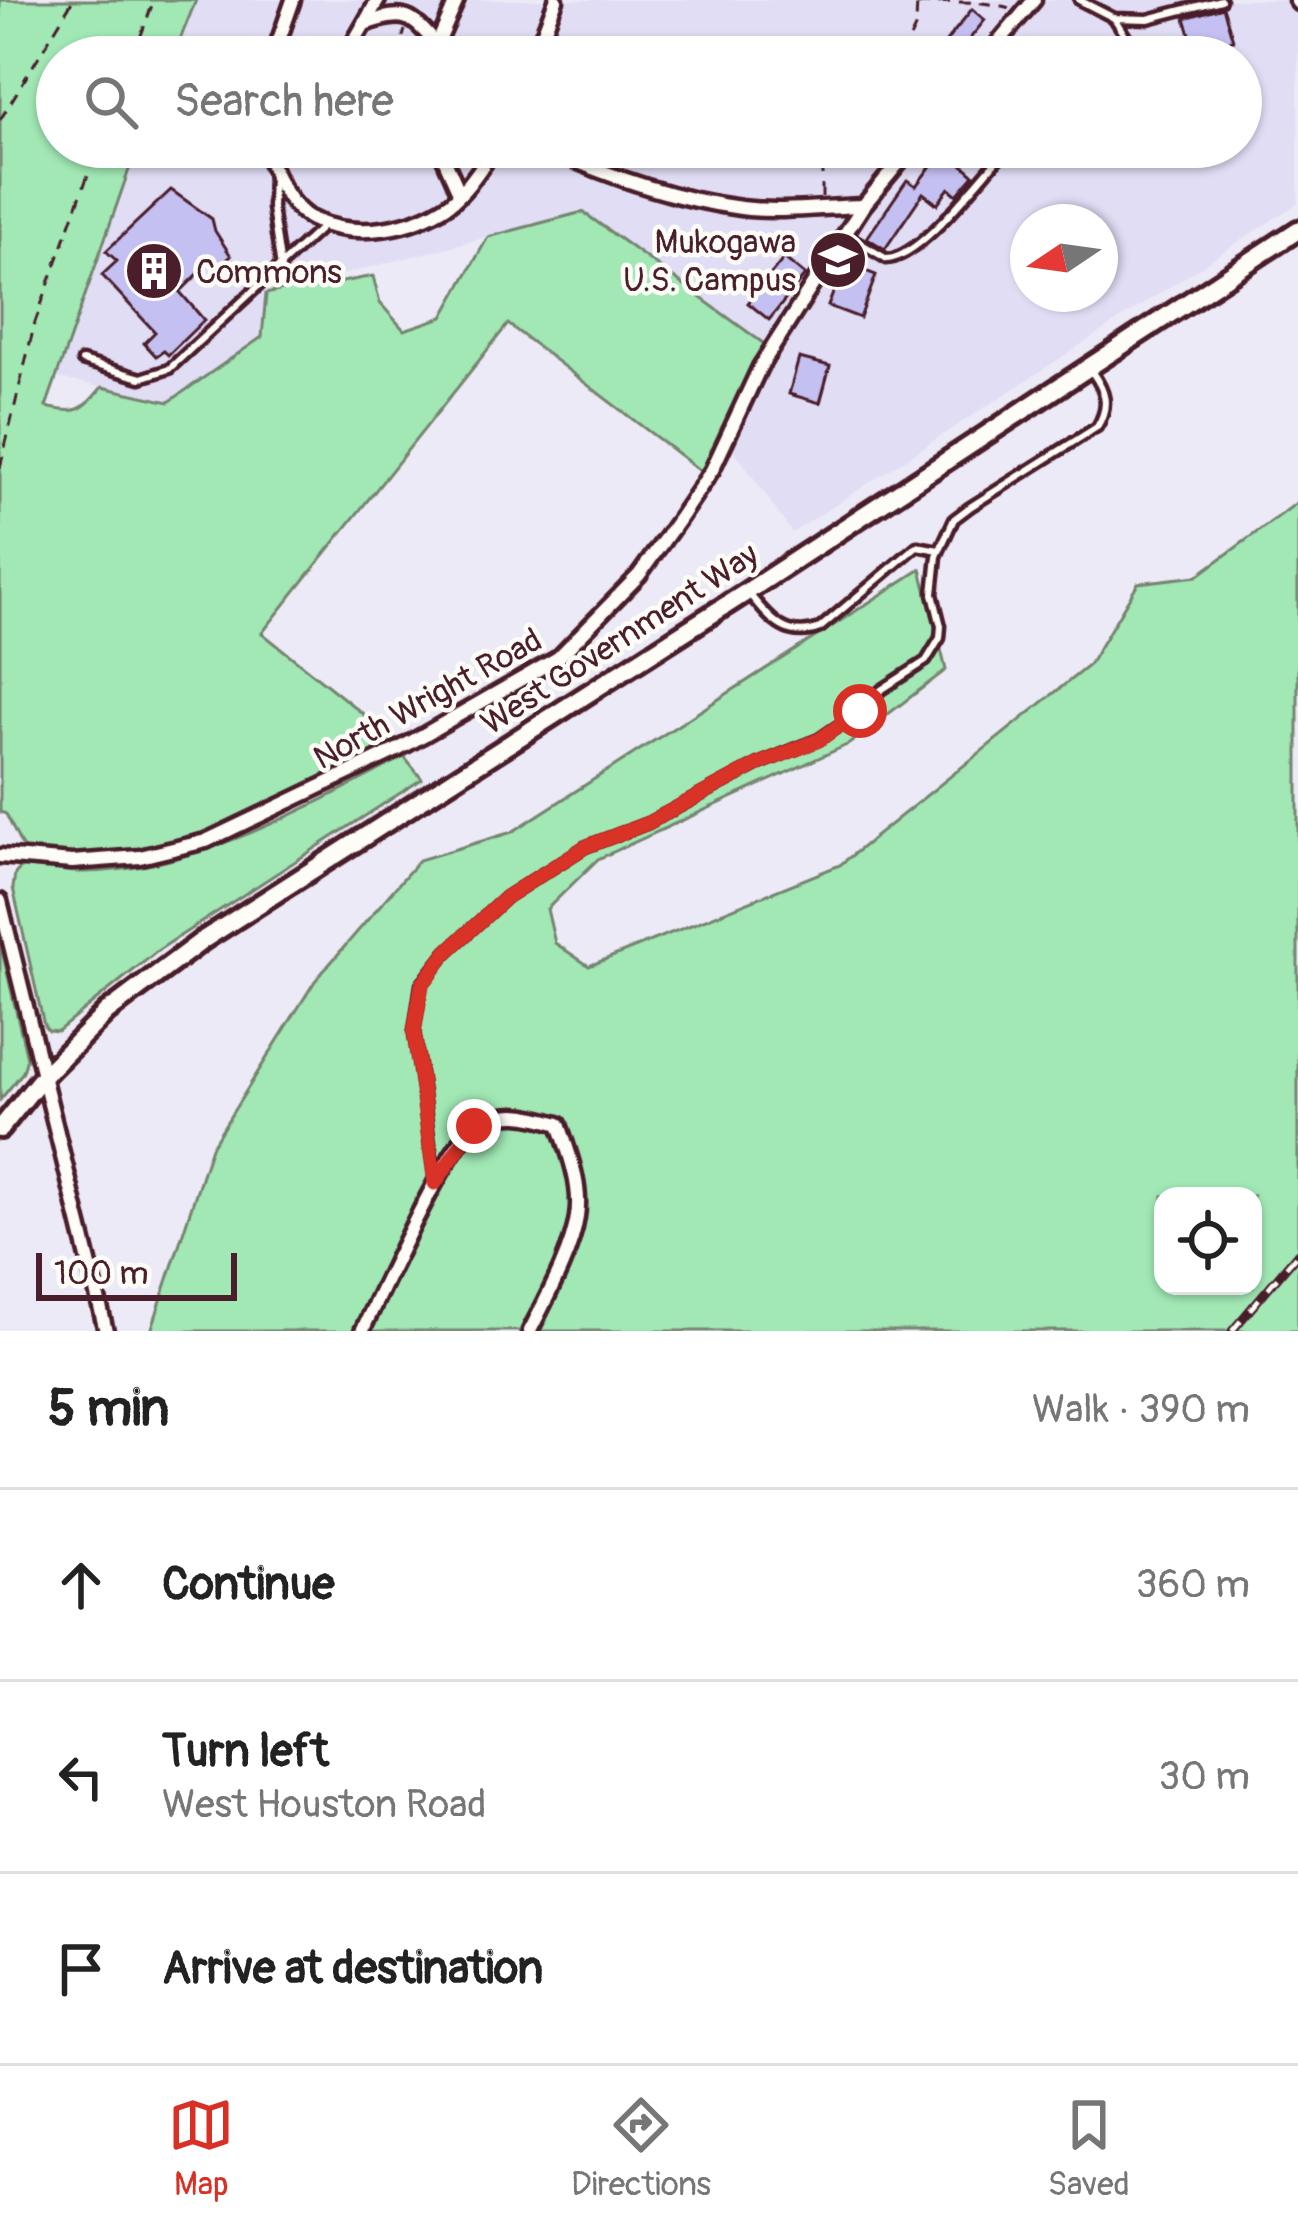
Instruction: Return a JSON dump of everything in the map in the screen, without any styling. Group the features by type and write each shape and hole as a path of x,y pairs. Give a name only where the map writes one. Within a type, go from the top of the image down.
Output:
{"main road":[{"name":"West Government Way","path":"0,1129 44,1075 107,1012 202,940 747,592 1298,230"}],"street":[{"path":"280,36 293,0"},
{"path":"360,36 378,0"},
{"path":"443,36 457,0"},
{"path":"543,36 556,0"},
{"path":"1004,36 1034,0"},
{"path":"367,23 392,14 409,17 425,36"},
{"path":"272,168 278,184 319,222 367,230 414,223 460,194 480,168"},
{"path":"448,168 460,194"},
{"path":"591,168 657,191 745,208 863,206"},
{"name":"North Wright Road","path":"0,856 73,862 140,857 206,842 364,767 558,658 639,574 712,470 760,367 863,206 895,168"},
{"path":"0,901 106,1331"},
{"path":"362,1331 435,1183 474,1126 521,1112 559,1124 574,1168 577,1216 530,1331"}],"lane":[{"path":"1078,0 1114,18 1148,19 1221,0"},
{"path":"1114,18 1126,36"},
{"path":"845,234 887,259 904,254 992,168"},
{"path":"273,171 272,208 281,268"},
{"path":"82,362 141,378 158,374 186,355 281,268 319,222"},
{"path":"435,1183 414,1032 422,985 447,952 506,897 585,847 648,823 759,764 819,740 926,661 940,638 933,594 939,550 954,519 1097,427 1106,396 1088,366"},
{"path":"747,592 779,626 807,633 820,628 917,546 939,550"}],"path":[{"path":"51,36 73,0"},
{"path":"141,36 154,0"},
{"path":"911,36 917,3 993,2 1023,13"},
{"path":"403,36 409,17"},
{"path":"0,120 36,61"},
{"path":"0,468 35,322 90,168"},
{"path":"822,168 822,207"}],"shaded area":[{"name":"Mukogawa U.S. Campus","path":"167,0 1286,0 1298,16 1298,203 792,533 730,444 777,354 583,212 267,294 262,337 169,402 55,377 115,168 1262,168 1262,36 155,36"}],"green space":[{"path":"0,0 196,0 181,36 36,36 36,168 130,168 46,407 78,409 102,387 169,402 262,337 266,294 307,284 322,286 373,276 380,303 404,330 443,317 488,237 583,212 767,346 703,473 508,324 262,633 397,741 218,829 124,854 75,857 24,851 6,814 0,812"},
{"path":"1298,502 1298,1331 151,1331 211,1147 315,981 419,860 512,832 921,569 946,670 849,744 598,859 547,909 555,943 589,966 840,865 1089,665 1138,583 1197,576"},
{"path":"404,757 422,779 160,949 58,1031 44,1025 13,888 15,874 23,865 77,872 162,862 288,816"},
{"path":"0,942 27,1058 23,1072 0,1100"}],"building":[{"path":"1223,7 1232,36 1190,36 1185,18"},
{"path":"972,9 985,20 972,36 951,36"},
{"path":"929,168 966,168 974,175 957,195 949,188 937,204 923,193 885,249 867,238 907,180 916,186"},
{"name":"Commons","path":"171,190 212,219 231,256 219,267 211,261 180,292 204,320 168,355 164,351 156,356 144,343 155,332 102,275 117,261 106,251"},
{"path":"784,258 805,275 769,320 748,303"},
{"path":"845,263 876,275 860,318 828,306"},
{"path":"799,358 830,366 820,403 789,394"}],"railway":[{"path":"1232,1331 1298,1253"}],"place":[{"name":"Mukogawa U.S. Campus","path":"838,260"},
{"name":"Commons","path":"154,271"}],"route":[{"path":"474,1126 435,1183 414,1032 422,985 447,952 506,897 585,847 648,823 759,764 819,740 860,711"}]}
